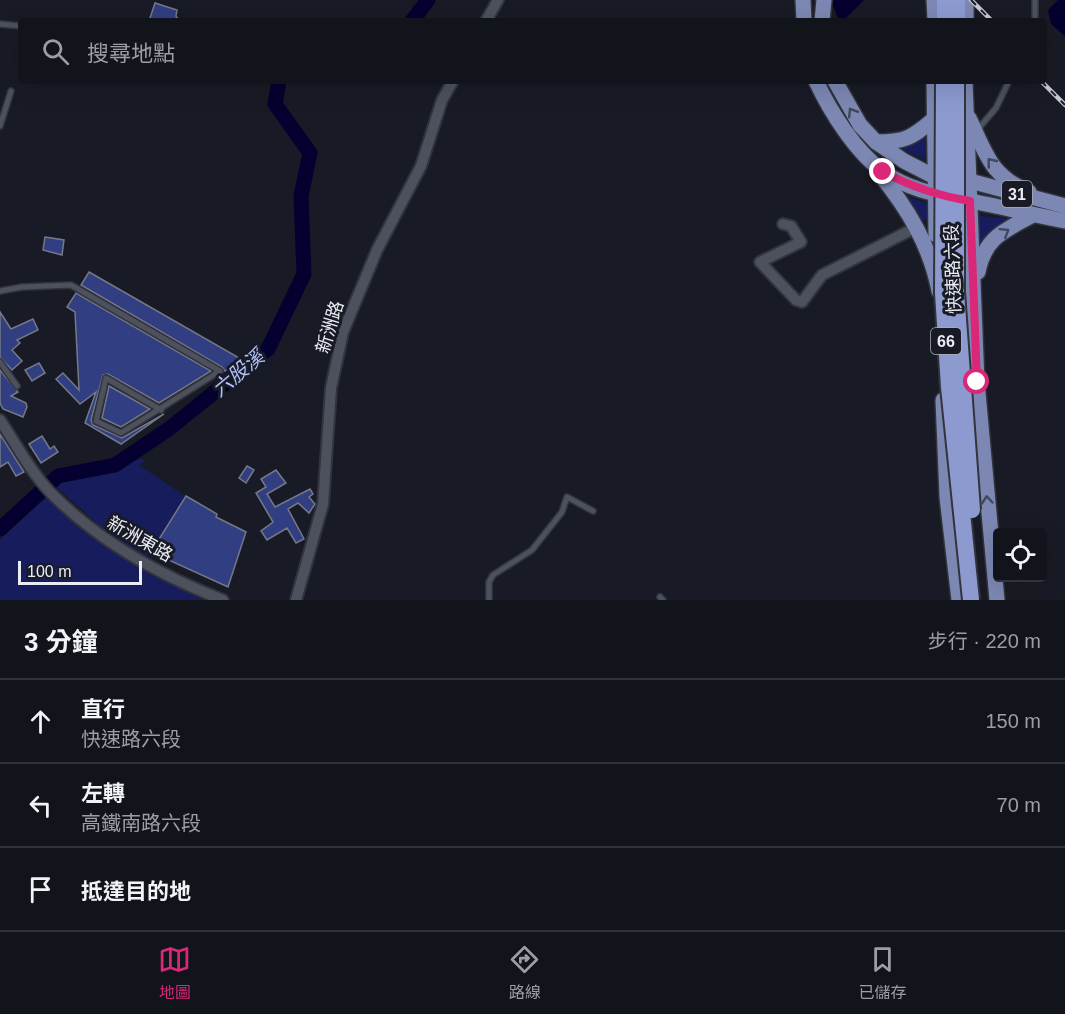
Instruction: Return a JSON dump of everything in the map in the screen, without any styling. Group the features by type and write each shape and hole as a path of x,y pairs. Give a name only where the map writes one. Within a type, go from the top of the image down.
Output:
{"highway":[{"path":"945,0 945,18"},
{"path":"957,0 957,18"},
{"name":"66","path":"944,84 943,293 949,387 971,600"},
{"name":"66","path":"956,84 956,292 964,417 982,600"}],"main road":[{"path":"804,0 804,18"},
{"path":"820,0 822,18"},
{"path":"822,18 824,0"},
{"path":"934,0 934,18"},
{"path":"966,0 966,18"},
{"name":"31","path":"817,84 828,108 903,203 917,227 934,268 939,291"},
{"name":"31","path":"837,84 860,125 876,142 933,176 970,181 1061,205"},
{"name":"快速路六段","path":"934,84 933,176 947,497 959,600"},
{"name":"快速路六段","path":"965,84 964,110 970,181 972,296 997,600"},
{"path":"964,110 987,161 1021,189 1061,205"},
{"path":"876,142 900,142 917,134 934,119"},
{"name":"31","path":"848,135 883,172 911,186 934,194 1065,221"},
{"path":"972,296 981,257 988,243 1033,215"}],"street":[{"path":"488,18 498,0"},
{"name":"新洲路","path":"296,600 323,504 331,388 343,332 377,250 421,165 442,100 451,84"},
{"path":"783,224 791,226 801,242 760,262 796,300 802,302 822,274 917,227"},
{"name":"新洲東路","path":"0,420 49,491 89,528 133,558 216,599"}],"lane":[{"path":"1035,0 1035,18"},
{"path":"0,24 18,26"},
{"path":"975,132 996,108 1008,84"},
{"path":"0,126 11,91"},
{"path":"0,291 22,287 71,285 219,371 161,410 121,433 96,421 106,378 161,410"},
{"path":"0,362 16,386"},
{"path":"489,600 489,582 493,575 532,550 562,512 567,497 593,511"}],"shaded area":[{"path":"834,0 864,0 846,18 838,18 832,3"},
{"path":"1058,0 1065,0 1065,36 1051,24 1048,10"},
{"path":"929,137 928,161 904,150 905,145"},
{"path":"908,197 930,204 930,217 920,223 908,202"},
{"path":"975,215 1011,219 992,231 977,248"},
{"path":"141,459 145,461 139,465 185,496 147,557 107,532 54,485 68,476"},
{"path":"46,497 123,556 202,600 0,600 0,540"}],"building":[{"path":"155,3 177,10 177,18 150,18"},
{"path":"45,237 64,240 62,255 43,250"},
{"path":"89,272 241,359 225,371 222,367 81,285"},
{"path":"76,293 211,371 159,403 108,374 103,375 91,420 93,425 122,438 164,414 121,444 85,423 96,392 80,404 56,379 63,373 79,390 75,312 67,307"},
{"path":"0,312 11,329 33,319 38,330 17,340 20,343 12,350 22,361 12,370 0,357"},
{"path":"39,363 45,373 32,381 25,370"},
{"path":"0,370 18,392 11,396 26,403 27,407 23,417 3,409 0,403"},
{"path":"109,386 150,409 121,427 102,418"},
{"path":"0,434 24,472 16,476 8,462 0,467"},
{"path":"42,436 50,449 54,446 58,452 41,463 29,444"},
{"path":"247,466 254,470 246,483 239,478"},
{"path":"276,470 286,483 267,494 275,507 310,489 313,494 309,497 315,504 309,513 298,503 288,509 304,539 296,543 287,528 267,540 261,531 273,522 256,493 266,487 261,479"},
{"path":"186,496 217,514 216,517 246,532 228,587 151,552"}],"waterway":[{"name":"六股溪","path":"414,18 428,0"},
{"name":"六股溪","path":"0,529 58,476 115,465 170,428 268,349 304,274 301,196 310,153 275,104 278,84"}],"railway":[{"path":"971,0 989,18"},
{"path":"1044,84 1065,105"}],"route":[{"path":"883,172 934,194 970,201 977,382"}]}
